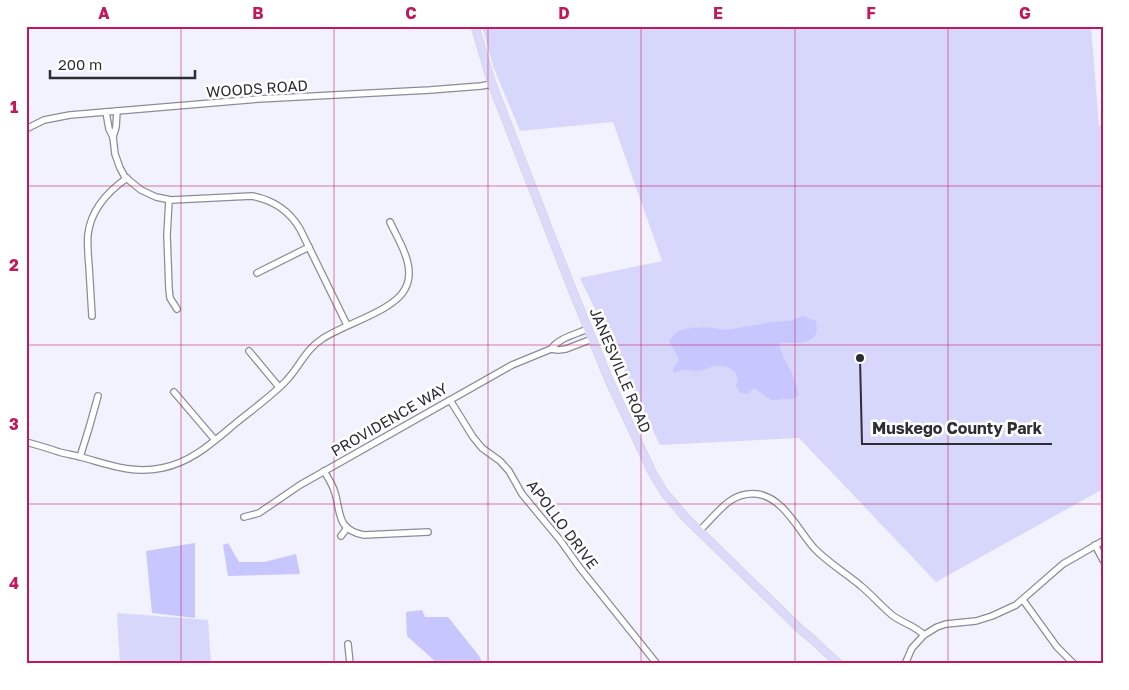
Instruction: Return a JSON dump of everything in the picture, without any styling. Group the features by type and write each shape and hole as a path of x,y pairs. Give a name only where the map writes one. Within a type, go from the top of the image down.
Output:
{"main road":[{"name":"JANESVILLE ROAD","path":"475,26 492,84 588,329 652,472 664,492 699,531 839,664"}],"street":[{"name":"WOODS ROAD","path":"26,129 42,121 70,115 258,99 430,90 492,84"},
{"path":"117,111 113,137 114,149 120,168 127,178 141,190 156,197 169,200 247,196 262,198 280,207 292,217 300,229 348,325"},
{"path":"106,112 109,129 113,137"},
{"path":"92,316 87,241 89,228 95,211 104,197 127,178"},
{"path":"169,200 167,235 169,289 170,298 177,309"},
{"path":"26,442 125,470 154,470 180,463 198,453 279,387 314,346 328,335 395,302 402,295 410,274 409,266 390,222"},
{"path":"257,272 310,247"},
{"name":"PROVIDENCE WAY","path":"551,349 554,344 588,329"},
{"name":"PROVIDENCE WAY","path":"244,517 259,513 290,490 512,365 551,349 558,350 592,339"},
{"path":"248,351 279,387"},
{"path":"174,392 215,440"},
{"path":"80,457 98,396"},
{"name":"APOLLO DRIVE","path":"450,400 472,437 482,448 500,461 509,472 522,494 657,664"},
{"path":"324,471 336,494 340,518 352,532 364,535 428,532"},
{"path":"699,531 719,510 734,498 749,494 767,496 780,505 821,555 860,585 893,616 918,628 924,635"},
{"path":"341,536 347,528"},
{"path":"905,664 912,648 924,635 946,624 976,621 1016,605 1075,556 1103,541"},
{"path":"1095,545 1103,560"},
{"path":"1023,600 1057,647 1074,664"},
{"path":"348,644 350,664"}],"shaded area":[{"path":"482,26 1091,26 1099,126 1103,126 1103,489 936,582 799,438 660,445 580,278 662,261 613,122 520,131 493,66"},
{"path":"803,316 816,321 817,329 812,339 802,342 779,343 796,382 798,396 793,399 771,400 754,388 748,394 740,393 736,386 738,379 735,372 726,366 714,366 700,371 683,370 673,372 679,360 669,341 680,330 706,327 726,330 772,322 790,321"},
{"path":"195,543 195,618 152,613 146,551"},
{"path":"228,543 239,562 264,562 296,554 300,574 228,576 223,545"},
{"path":"422,610 425,617 448,617 479,656 483,664 438,664 407,636 406,612"},
{"path":"117,613 208,620 211,664 120,664"}],"place":[{"name":"Muskego County Park","path":"860,358"}]}
